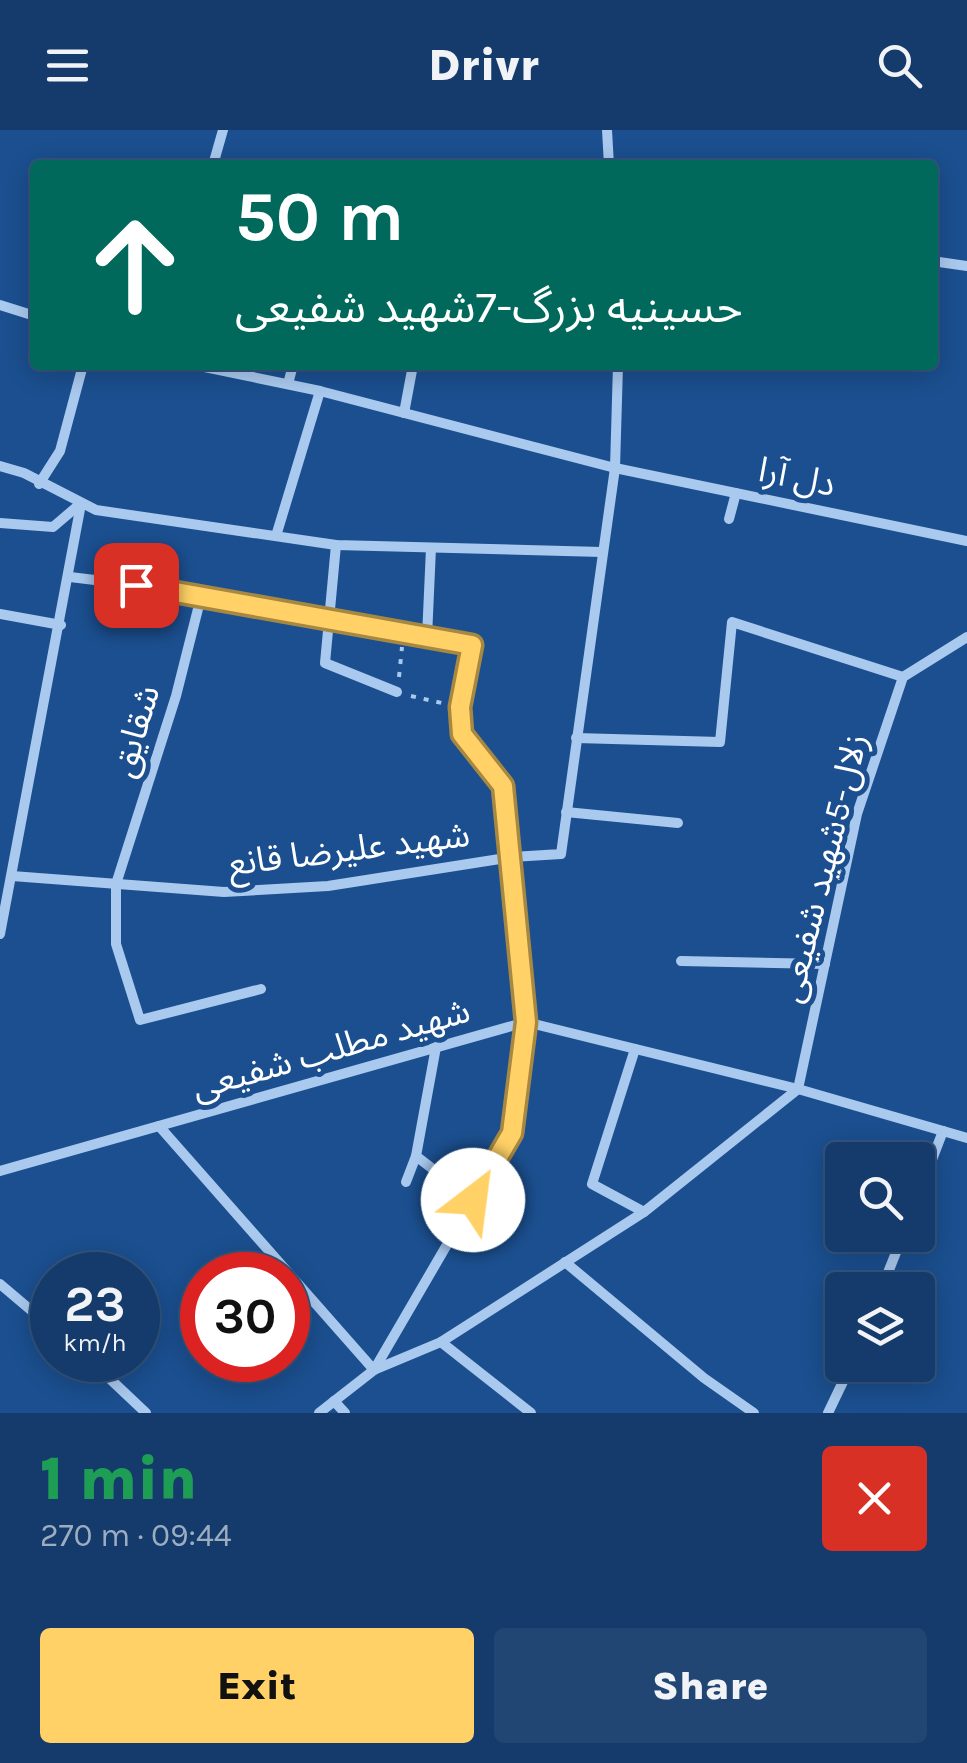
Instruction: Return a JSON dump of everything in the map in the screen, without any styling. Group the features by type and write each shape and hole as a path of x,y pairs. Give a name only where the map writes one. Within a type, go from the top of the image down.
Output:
{"street":[{"path":"215,160 223,130"},
{"path":"606,130 609,160"},
{"path":"938,262 967,266"},
{"path":"0,305 30,314"},
{"path":"39,484 60,451 82,370"},
{"name":"دل آرا","path":"219,370 320,391 615,468 967,541"},
{"path":"288,384 291,370"},
{"path":"404,413 412,370"},
{"path":"618,370 615,468 566,812 678,822"},
{"path":"276,536 320,391"},
{"path":"0,466 24,473 81,504 336,545 602,552"},
{"path":"729,520 736,493"},
{"path":"0,523 52,528 81,504"},
{"path":"0,934 81,504"},
{"path":"336,545 325,663 397,692"},
{"path":"427,636 431,548"},
{"path":"70,577 202,594 472,645 460,707 462,734 503,786 526,1022 512,1133 374,1370"},
{"name":"شقایق","path":"202,594 176,696 116,884 116,944 140,1020 260,989"},
{"path":"0,614 61,625"},
{"path":"576,738 720,742 732,622 903,677 967,636"},
{"name":"زلال-5شهید شفیعی","path":"798,1089 857,814 903,677"},
{"name":"شهید علیرضا قانع","path":"12,876 224,892 311,887 512,857 561,854 566,812"},
{"path":"681,961 825,964"},
{"name":"شهید مطلب شفیعی","path":"0,1171 526,1022 798,1089 967,1138"},
{"path":"406,1182 416,1156 436,1047"},
{"path":"636,1049 592,1184 644,1212"},
{"path":"318,1413 374,1370 441,1342 644,1212 798,1089"},
{"path":"159,1126 374,1370"},
{"path":"935,1150 942,1131"},
{"path":"416,1156 473,1200"},
{"path":"565,1262 704,1378 754,1413"},
{"path":"0,1284 30,1309"},
{"path":"441,1342 530,1413"},
{"path":"113,1382 146,1413"},
{"path":"828,1413 843,1382"},
{"path":"334,1401 345,1413"}],"path":[{"path":"404,632 397,692 460,707"}],"route":[{"path":"136,585 472,645 460,707 462,734 503,786 526,1022 512,1133 473,1200"}]}
